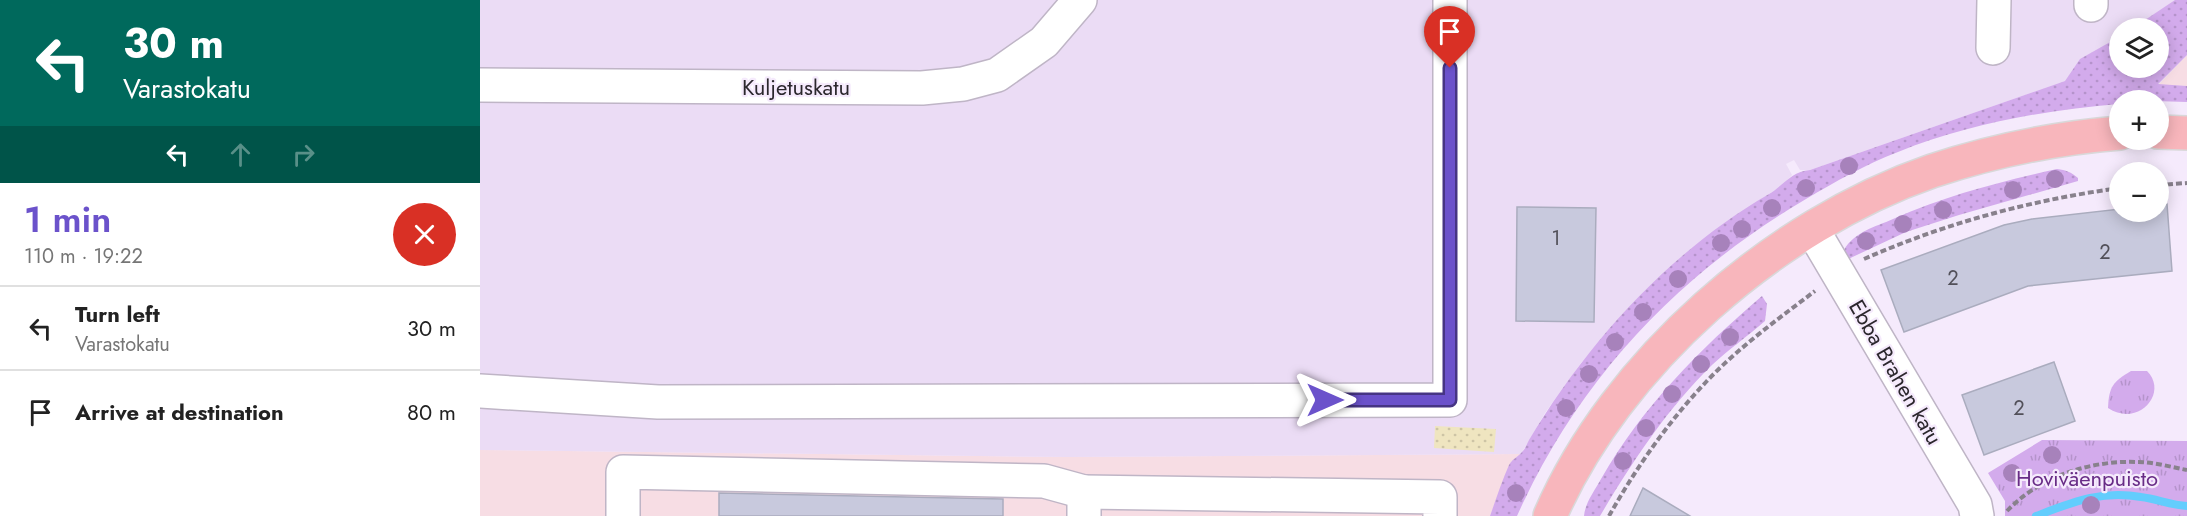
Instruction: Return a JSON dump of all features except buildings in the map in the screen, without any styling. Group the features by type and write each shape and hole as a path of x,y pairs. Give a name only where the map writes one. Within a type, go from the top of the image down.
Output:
{"main road":[{"path":"2169,132 2187,133"},
{"path":"1550,516 1568,477 1585,450 1640,374 1704,309 1767,259 1848,209 1932,171 1996,153 2109,134"}],"street":[{"name":"Kuljetuskatu","path":"480,85 922,88 963,84 997,75 1024,57 1044,42 1080,0"},
{"path":"480,391 658,402 1450,400 1450,0"},
{"path":"1993,48 1994,0"},
{"name":"Ebba Brahen katu","path":"1812,230 1975,505 1977,516"},
{"path":"622,516 623,472 1044,481 1084,504 1440,497 1440,516"}],"path":[{"path":"2169,184 2187,183"},
{"path":"1862,260 1938,230 2019,206 2109,190"},
{"path":"1609,516 1640,464 1676,414 1707,381 1767,327 1823,285"},
{"path":"2002,516 2017,500 2033,488 2077,469 2137,462 2187,470"}],"shaded area":[{"path":"480,0 2187,0 2187,55 2169,74 2169,18 2109,18 2109,78 2165,78 2158,85 2065,81 1810,170 1800,170 1794,160 1786,164 1792,175 1781,187 1759,200 1664,273 1622,315 1581,363 1545,413 1521,454 1068,457 480,450"},
{"path":"2187,55 2187,86 2158,85 2165,78 2169,78 2169,74"},
{"path":"480,450 1068,457 1521,454 1511,462 1490,516 480,516"}],"green space":[{"path":"2175,0 2187,0 2187,55 2169,73 2169,18 2148,18"},
{"path":"2109,43 2109,78 2164,78 2158,84 2187,86 2187,102 2169,101 2169,90 2109,90 2109,105 2035,114 1979,126 1925,142 1886,157 1806,199 1715,261 1636,335 1601,376 1570,420 1542,466 1517,516 1490,516 1509,465 1524,449 1577,369 1633,302 1697,243 1798,173 2065,81 2080,59"},
{"path":"2057,169 2071,173 2078,178 2078,181 1906,232 1844,261 1844,250 1859,234 1913,210 1994,184"},
{"path":"1762,296 1767,304 1765,321 1712,365 1680,400 1638,456 1600,516 1584,516 1586,506 1617,453 1654,403 1716,337"},
{"path":"2131,371 2147,371 2153,380 2152,398 2139,411 2130,414 2119,413 2108,408 2109,394 2113,385"},
{"name":"Hoviväenpuisto","path":"2042,440 2187,441 2187,516 2005,516 2005,501 1988,473"}],"sand":[{"path":"1435,426 1496,429 1494,452 1434,448"}],"waterway":[{"path":"2036,516 2075,502 2113,495 2141,497 2187,506"}],"route":[{"path":"1325,400 1450,400 1450,68"}]}
